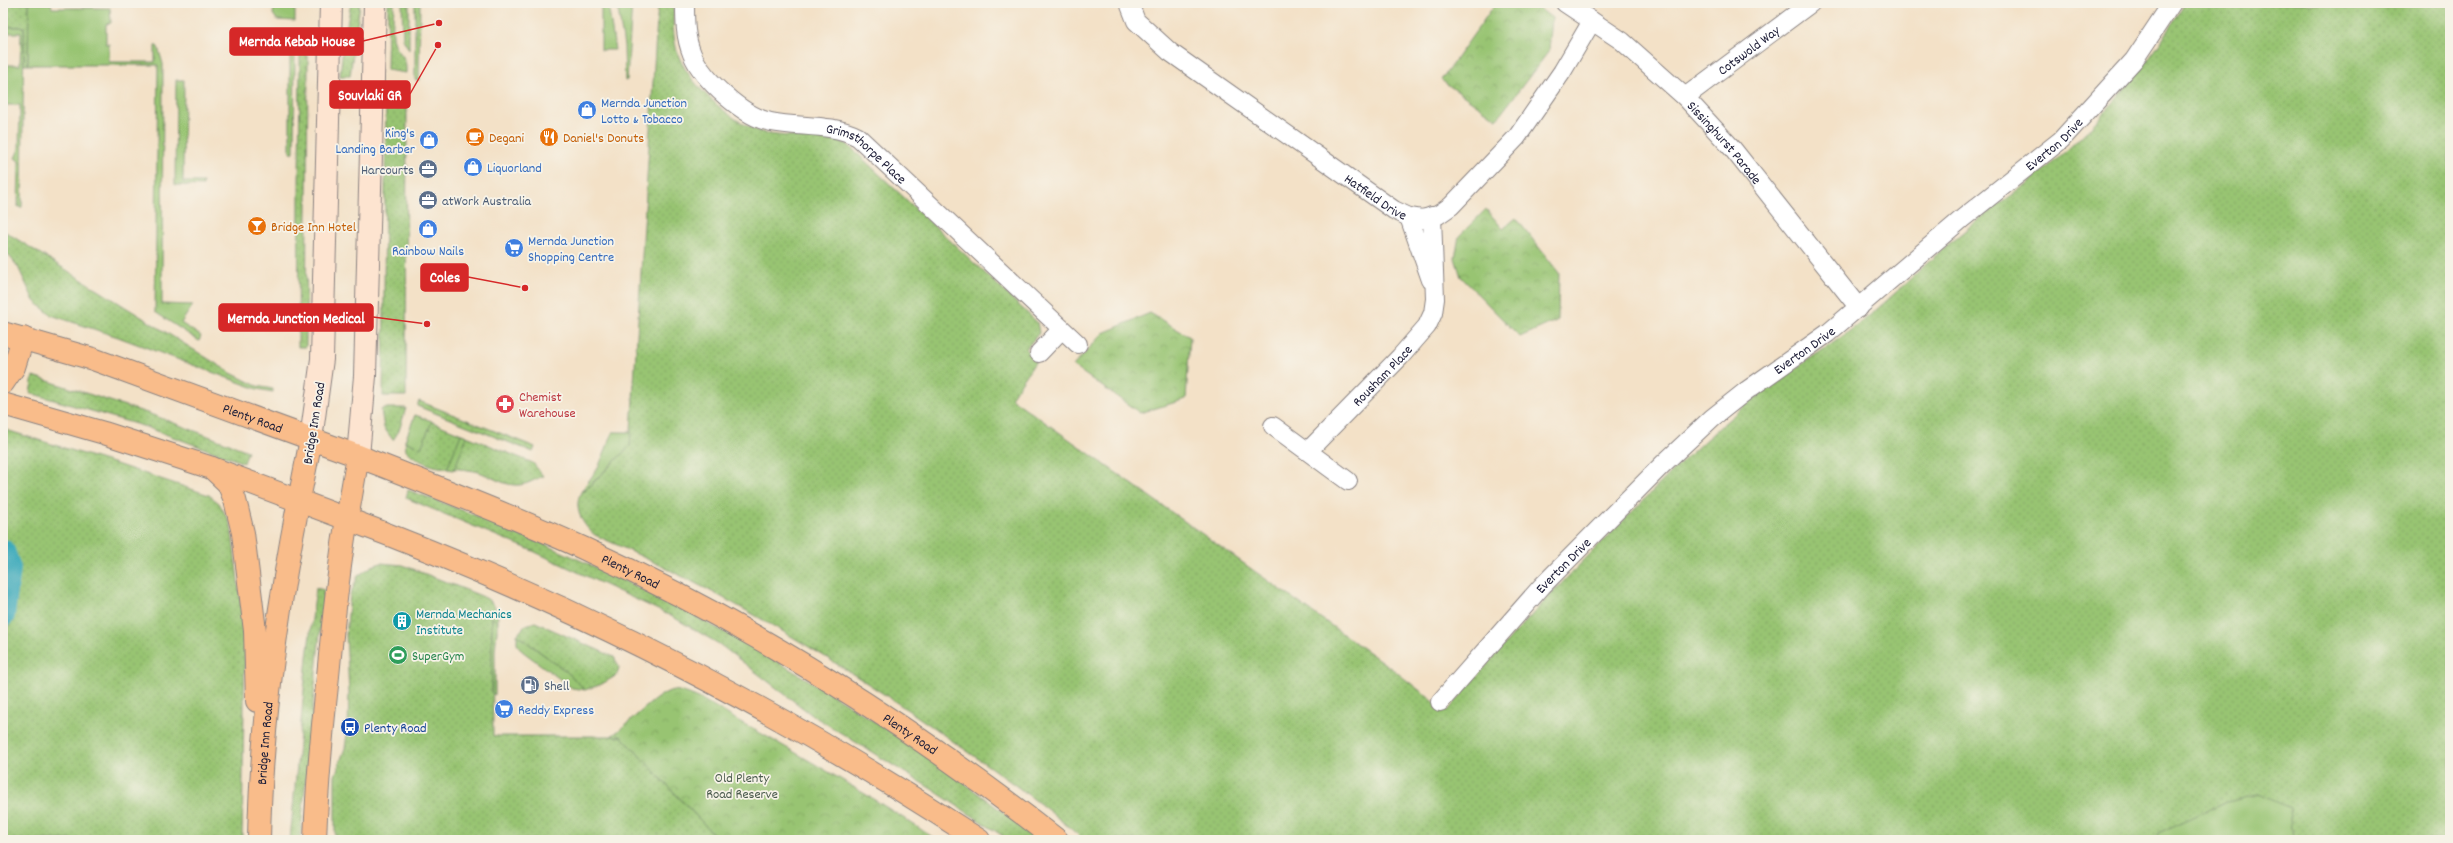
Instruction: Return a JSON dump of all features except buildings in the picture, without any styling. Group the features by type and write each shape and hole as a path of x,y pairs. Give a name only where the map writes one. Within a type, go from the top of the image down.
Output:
{"main road":[{"name":"Bridge Inn Road","path":"259,840 260,772 281,601 311,439 322,359 331,3"},
{"path":"315,840 318,776 331,634 338,573 358,456 365,376 375,3"},
{"name":"Plenty Road","path":"13,335 93,359 358,456 473,501 586,549 765,641 875,709 942,754 1057,840"},
{"path":"3,384 14,367 13,335"},
{"path":"3,404 104,433 212,468 299,500 502,580 673,660 849,758 979,840"},
{"path":"212,468 223,476 233,493 245,543 255,631 260,772"}],"street":[{"name":"Grimsthorpe Place","path":"685,3 685,26 692,55 708,78 739,107 753,116 769,122 834,128 846,130 858,136 1061,330 1078,344"},
{"name":"Hatfield Drive","path":"1129,3 1136,21 1157,42 1345,177 1394,210 1409,217 1422,219 1432,216 1451,206 1517,137 1562,72 1592,21"},
{"name":"Sissinghurst Parade","path":"1565,3 1622,41 1685,97 1732,148 1859,308"},
{"name":"Cotswold Way","path":"1685,97 1811,3"},
{"name":"Everton Drive","path":"1440,702 1542,586 1663,464 1746,391 1823,337 1859,308 1963,218 2061,140 2134,60 2172,3"},
{"name":"Rousham Place","path":"1308,451 1420,335 1433,313 1435,287 1432,216"},
{"path":"1409,217 1426,271 1435,287"},
{"path":"1039,353 1061,330"},
{"path":"1273,426 1348,481"}],"green space":[{"path":"3,3 29,3 28,65 24,65 24,27 3,27"},
{"path":"29,3 51,3 52,8 110,8 111,23 106,24 106,44 109,44 109,62 155,62 155,45 158,47 163,64 162,304 193,305 181,323 201,336 199,341 155,312 158,65 28,65"},
{"path":"290,3 295,3 295,21 277,20 273,14 274,8 290,8"},
{"path":"351,3 360,3 350,76 340,76 343,46"},
{"path":"388,3 394,3 393,37 398,50 404,58 406,73 387,70"},
{"path":"402,3 409,3 409,50 403,39"},
{"path":"415,3 420,3 419,80 415,80"},
{"path":"601,3 608,3 615,50 601,50"},
{"path":"617,3 632,3 627,80 625,81 624,46"},
{"path":"658,3 674,3 674,37 679,57 685,69 694,81 716,104 743,124 769,134 828,139 847,144 1037,322 1039,333 1026,349 1036,361 1011,398 1395,671 1447,712 1514,634 1561,584 1704,441 1763,391 1859,324 1887,301 1940,251 2042,172 2083,135 2139,72 2171,27 2185,3 2450,3 2450,840 1084,840 1052,813 1002,776 866,683 778,628 733,603 641,556 595,535 583,521 578,509 579,496 582,490 584,492 630,446"},
{"path":"1496,3 1532,3 1552,18 1549,51 1497,119 1441,80"},
{"path":"3,27 24,27 22,207 18,207 19,161 15,158 19,149 20,105 3,105 3,65 20,65 21,33 3,33"},
{"path":"290,49 295,49 294,152 290,153"},
{"path":"300,49 308,57 306,347 298,347"},
{"path":"176,80 184,80 183,182 203,182 203,186 175,185"},
{"path":"407,93 406,396 383,396 386,95"},
{"path":"1486,209 1503,229 1516,218 1559,273 1558,320 1520,337 1461,277 1455,258 1459,236"},
{"path":"4,231 231,373 257,386 273,389 273,392 257,389 118,337 51,315 34,301 18,267 3,248"},
{"path":"1150,313 1190,337 1186,399 1140,413 1073,366 1103,333"},
{"path":"33,376 150,414 248,451 244,463 146,427 30,393"},
{"path":"419,401 535,447 533,452 417,406"},
{"path":"384,408 406,408 399,431 393,440 384,428 381,410"},
{"path":"415,415 533,463 543,476 526,484 514,485 501,482 479,472 442,468 425,463 406,451 405,441"},
{"path":"415,415 432,421 421,448 405,441"},
{"path":"3,429 209,495 219,503 231,525 245,637 242,840 3,840"},
{"path":"613,432 631,432 630,446 583,492 582,490 598,468"},
{"path":"461,434 467,436 454,470 447,469"},
{"path":"408,490 491,522 574,557 656,596 737,639 817,685 894,734 968,786 1038,840 1009,840 933,790 812,715 719,644 673,617 533,551 406,498"},
{"path":"381,563 403,565 484,597 491,602 495,608 498,622 492,618 493,736 621,736 719,840 335,840 335,776 345,748 348,727 349,692 346,635 350,595 358,576 372,566"},
{"path":"316,588 324,590 300,840 290,840 307,657"},
{"path":"492,617 498,622 495,650 495,695 492,693"},
{"path":"535,622 614,657 619,667 617,675 602,684 585,690 567,672 517,635 526,625"},
{"path":"517,635 567,672 585,690 572,688 522,651 517,644"},
{"name":"Old Plenty Road Reserve","path":"673,690 701,699 793,751 890,809 937,840 719,840 621,736 611,736 658,697"},
{"path":"2259,794 2290,808 2293,840 2156,840 2158,833 2224,803"}],"waterway":[{"path":"3,551 9,568 3,615"}],"place":[{"name":"Mernda Kebab House","path":"439,23"},
{"name":"Souvlaki GR","path":"438,45"},
{"name":"Mernda Junction Lotto & Tobacco","path":"587,110"},
{"name":"Degani","path":"475,137"},
{"name":"Daniel's Donuts","path":"549,137"},
{"name":"King's Landing Barber","path":"429,140"},
{"name":"Liquorland","path":"473,167"},
{"name":"Harcourts","path":"428,169"},
{"name":"atWork Australia","path":"428,200"},
{"name":"Bridge Inn Hotel","path":"257,226"},
{"name":"Rainbow Nails","path":"428,229"},
{"name":"Mernda Junction Shopping Centre","path":"514,248"},
{"name":"Coles","path":"525,288"},
{"name":"Mernda Junction Medical","path":"427,324"},
{"name":"Chemist Warehouse","path":"505,404"},
{"name":"Mernda Mechanics Institute","path":"402,621"},
{"name":"SuperGym","path":"398,655"},
{"name":"Shell","path":"530,685"},
{"name":"Reddy Express","path":"504,709"},
{"name":"Plenty Road","path":"350,727"}]}
